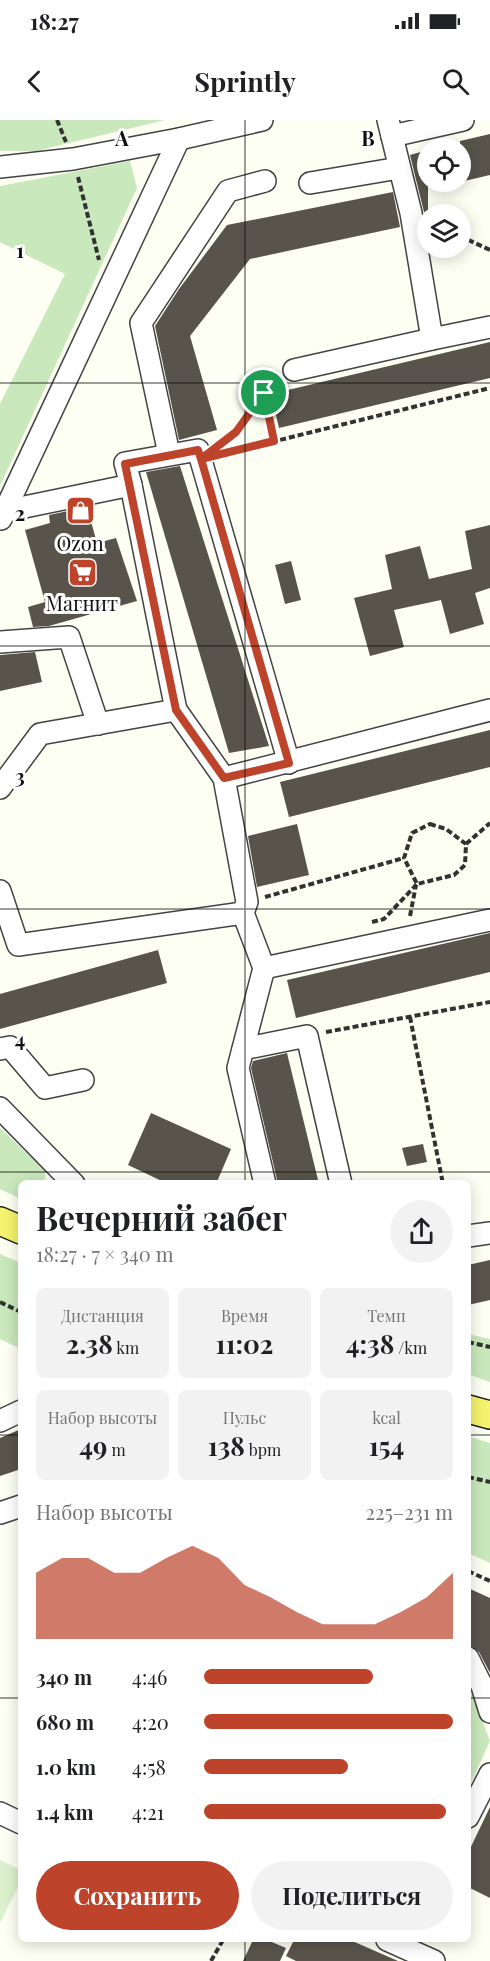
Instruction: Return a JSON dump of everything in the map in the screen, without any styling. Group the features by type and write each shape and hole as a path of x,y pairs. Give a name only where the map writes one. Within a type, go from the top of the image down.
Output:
{"main road":[{"path":"0,1221 18,1229"},
{"path":"471,1410 490,1414"}],"street":[{"path":"0,167 73,159 179,140 262,120"},
{"path":"432,339 411,213 390,128 463,120"},
{"path":"3,517 179,140"},
{"path":"310,183 399,168"},
{"path":"169,454 141,323 228,191 265,181"},
{"path":"294,370 490,327"},
{"path":"264,1180 238,1068 264,968 245,908 224,778 176,710 125,464 198,450 289,763"},
{"path":"3,517 131,485"},
{"path":"0,642 69,637 98,724"},
{"path":"0,788 40,734 176,710"},
{"path":"224,778 490,710"},
{"path":"0,891 18,945 245,908"},
{"path":"264,968 490,920"},
{"path":"243,1049 307,1036 340,1180"},
{"path":"0,1049 10,1047 45,1088 83,1080"},
{"path":"0,1108 66,1180"},
{"path":"471,1236 490,1233"},
{"path":"0,1421 18,1412"},
{"path":"0,1513 18,1507"},
{"path":"471,1665 482,1686 490,1712"},
{"path":"471,1811 490,1774"},
{"path":"0,1813 18,1821"},
{"path":"400,1942 434,1961"}],"path":[{"path":"57,120 73,159 108,292"},
{"path":"471,241 490,250"},
{"path":"201,459 236,432 264,393 273,372 294,370"},
{"path":"201,459 490,388"},
{"path":"264,393 274,441"},
{"path":"406,938 417,884 404,858 412,833 430,824 446,829 466,844"},
{"path":"417,884 454,875 465,865 466,844 490,824"},
{"path":"245,908 404,858"},
{"path":"307,1036 490,1002"},
{"path":"410,1017 442,1180"},
{"path":"0,1302 18,1311"},
{"path":"471,1343 490,1347"},
{"path":"471,1478 490,1482"},
{"path":"471,1572 490,1581"},
{"path":"212,1961 222,1942"}],"green space":[{"path":"0,120 165,120 36,151 0,151"},
{"path":"130,161 137,188 0,486 0,404 65,274 0,242 0,186"},
{"path":"0,1128 46,1171 44,1180 18,1180 18,1198 0,1189"},
{"path":"0,1254 18,1262 18,1348 0,1339"},
{"path":"471,1335 490,1339 490,1382 471,1375"},
{"path":"471,1437 490,1443 490,1563 471,1554"},
{"path":"471,1691 490,1741 471,1782"},
{"path":"0,1860 18,1869 18,1887 0,1923"}],"building":[{"path":"490,134 490,175 471,179 471,138"},
{"path":"417,153 417,184 410,155"},
{"path":"393,192 400,227 250,259 190,336 217,430 179,440 155,326 179,289 227,225"},
{"path":"419,192 428,192 428,204 422,204"},
{"path":"490,342 490,378 279,428 271,394"},
{"path":"180,466 269,746 229,753 146,472"},
{"name":"Магнит","path":"87,507 97,543 116,538 137,601 49,626 33,627 28,607 45,602 25,530 50,523 49,515"},
{"path":"490,525 490,588 475,593 484,624 450,634 441,600 394,610 404,647 370,656 354,598 392,589 385,555 420,546 429,579 472,569 465,531"},
{"path":"291,561 301,600 285,604 275,565"},
{"path":"35,652 42,682 0,691 0,655"},
{"path":"490,730 490,767 289,817 280,782"},
{"path":"297,824 309,875 257,887 248,836"},
{"path":"490,933 490,972 296,1018 287,980"},
{"path":"158,950 167,983 0,1029 0,994"},
{"path":"287,1053 318,1180 277,1180 251,1068 253,1061"},
{"path":"151,1113 231,1149 218,1180 160,1180 128,1165"},
{"path":"423,1144 427,1162 407,1166 402,1148"},
{"path":"490,1260 490,1300 471,1304 471,1264"},
{"path":"18,1430 18,1470 0,1476 0,1438"},
{"path":"471,1589 490,1598 490,1673 479,1652 471,1646"},
{"path":"490,1807 490,1898 471,1888 471,1847"},
{"path":"252,1942 272,1942 286,1948 280,1961 243,1961"},
{"path":"293,1942 355,1942 398,1961 296,1961 286,1956"}],"place":[{"name":"Ozon","path":"80,511"},
{"name":"Магнит","path":"82,572"}],"route":[{"path":"264,393 236,432 201,459 198,450 125,464 176,710 224,778 289,763 201,459 274,441 264,393"}]}
